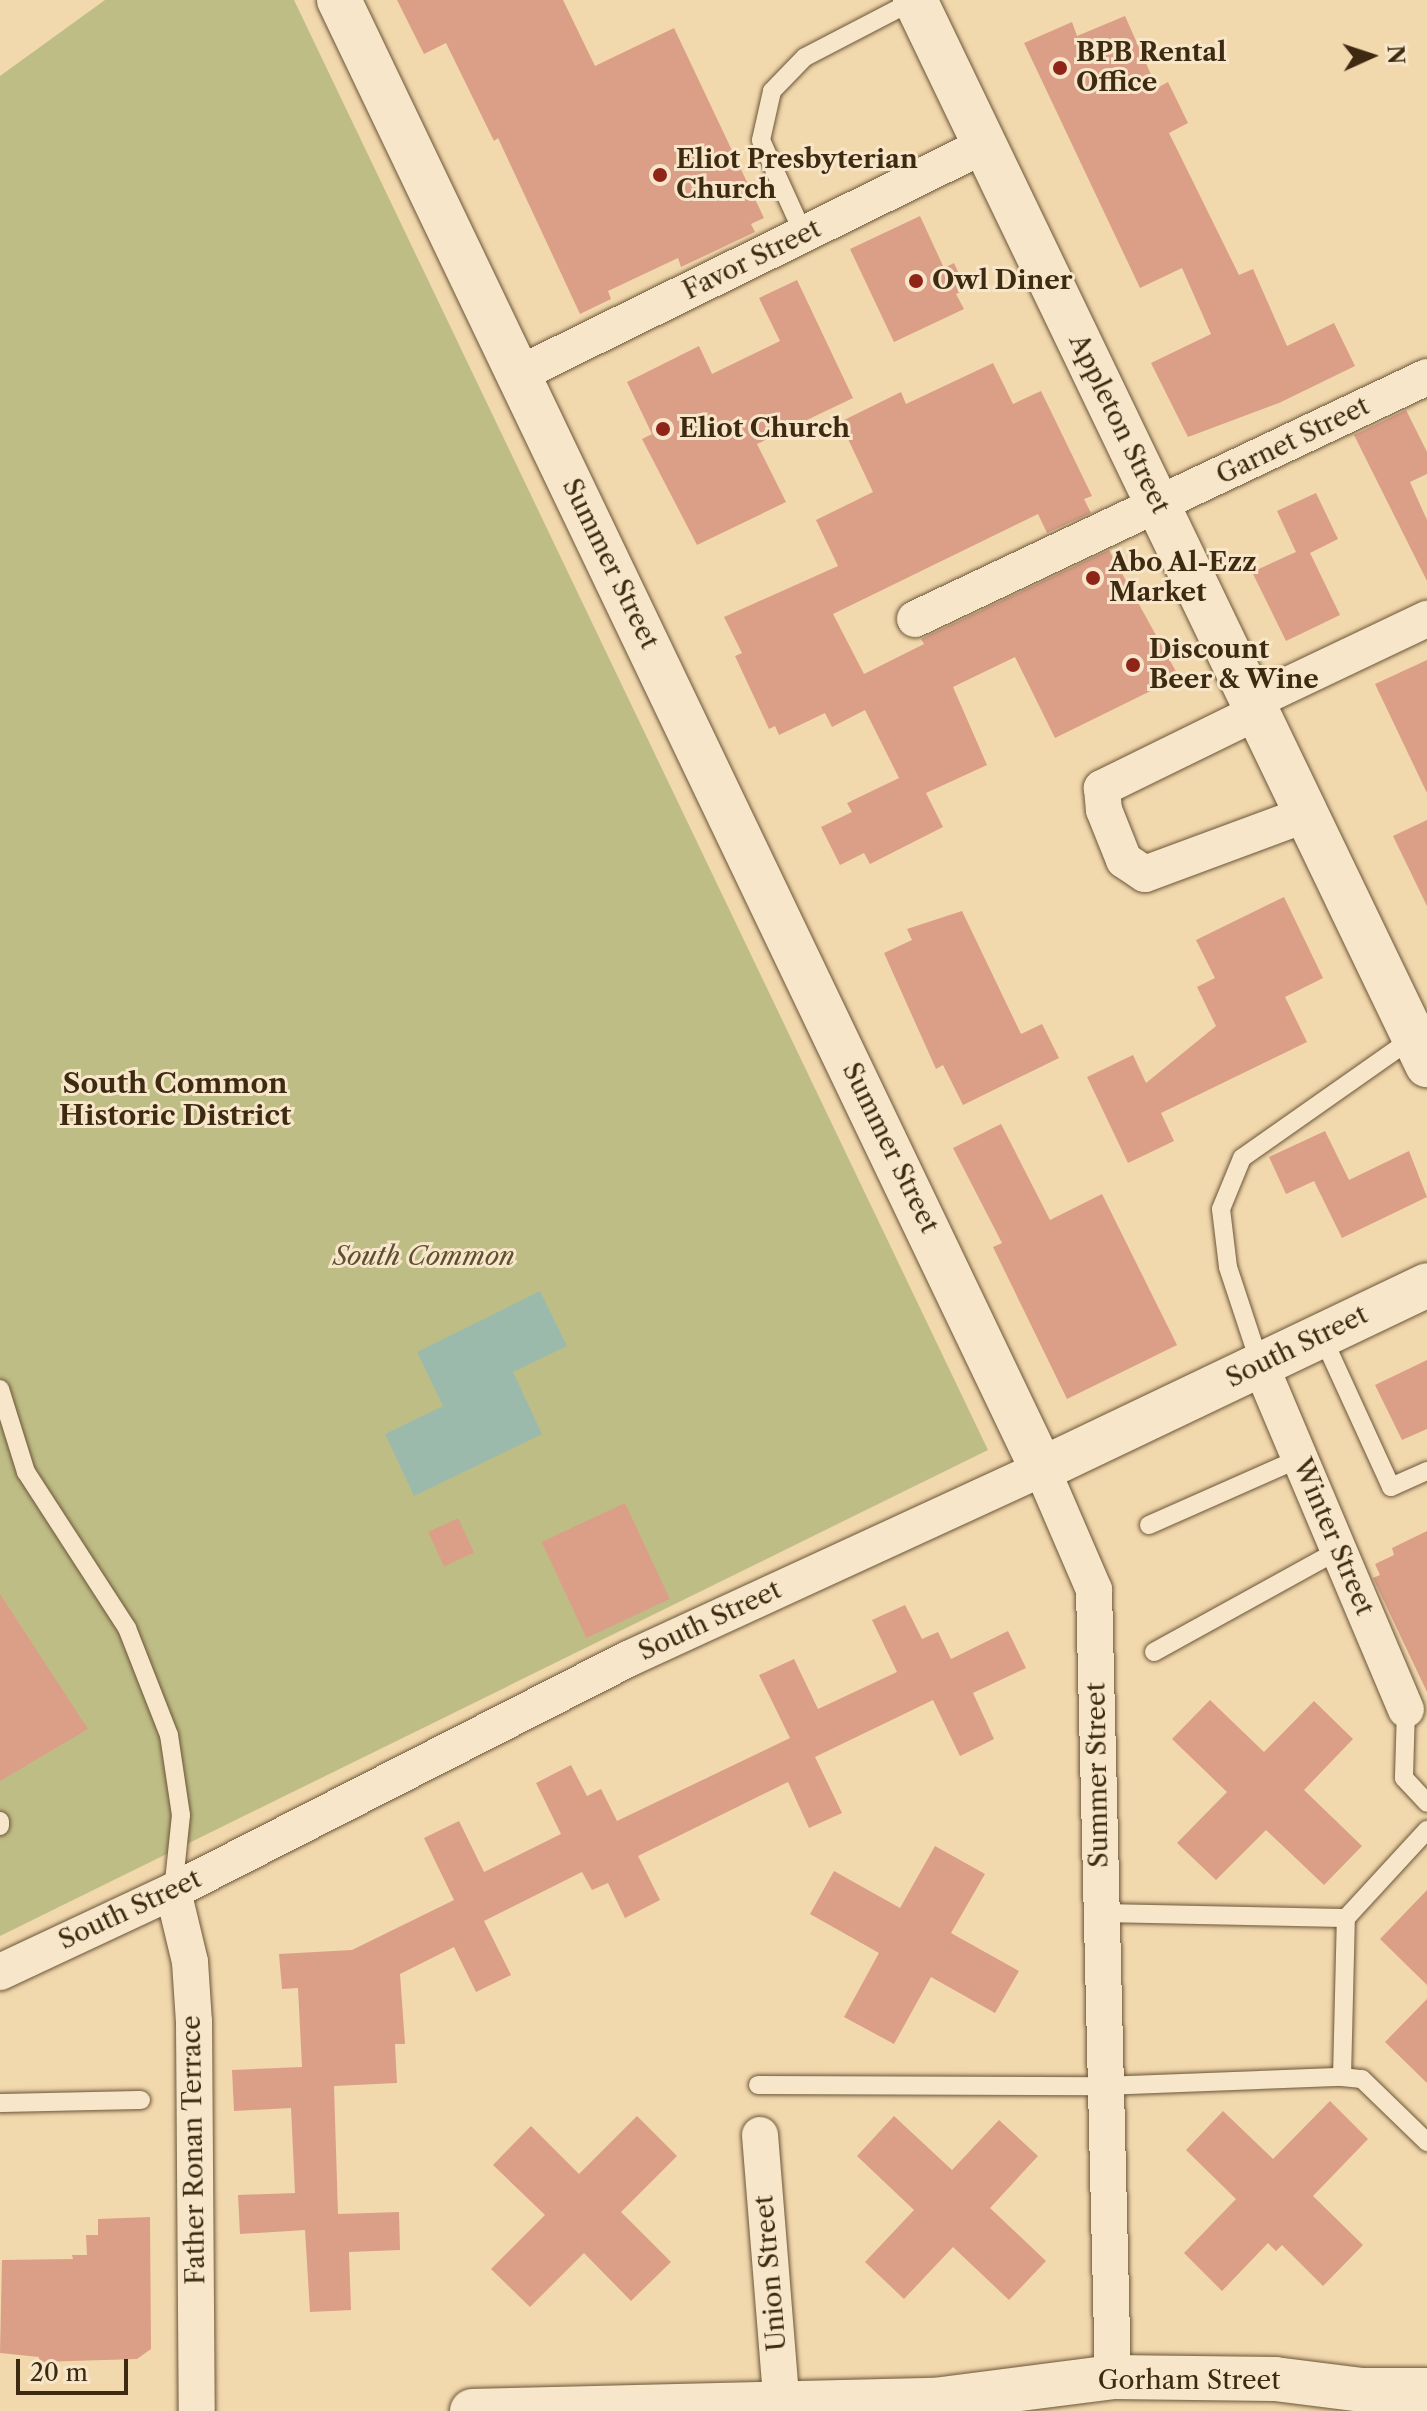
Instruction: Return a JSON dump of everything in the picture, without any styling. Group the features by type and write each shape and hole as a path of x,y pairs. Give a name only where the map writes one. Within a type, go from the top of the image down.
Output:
{"main road":[{"name":"Summer Street","path":"339,0 1042,1469"},
{"name":"Appleton Street","path":"915,0 1420,1051"},
{"name":"South Street","path":"1042,1469 1427,1285"},
{"name":"Gorham Street","path":"472,2411 938,2406 1113,2377 1275,2379 1346,2400 1427,2390"},
{"path":"938,2406 1053,2411"}],"street":[{"name":"Favor Street","path":"519,374 985,145"},
{"name":"Garnet Street","path":"915,619 1427,377"},
{"path":"1307,814 1145,874 1124,860 1104,810 1102,788 1427,619"},
{"name":"Winter Street","path":"1260,1364 1406,1709"},
{"name":"South Street","path":"0,1972 173,1891 628,1659 1042,1469"},
{"name":"Summer Street","path":"1042,1469 1094,1590 1103,2086 1113,2377"},
{"name":"Father Ronan Terrace","path":"173,1891 190,1962 194,2022 197,2411"},
{"name":"Union Street","path":"760,2135 782,2407"}],"lane":[{"path":"804,235 761,140 772,91 805,57 915,0"},
{"path":"1260,1364 1228,1267 1221,1209 1242,1158 1420,1051"},
{"path":"1321,1334 1391,1487 1427,1471"},
{"path":"0,1389 26,1472 127,1628 169,1735 181,1815 173,1891"},
{"path":"1149,1525 1300,1458"},
{"path":"1154,1652 1339,1550"},
{"path":"1406,1709 1404,1778 1427,1803"},
{"path":"1342,2077 1346,1918 1427,1830"},
{"path":"1100,1913 1346,1918"},
{"path":"758,2085 1103,2086 1342,2077 1362,2079 1427,2142"},
{"path":"0,2103 141,2100"}],"green space":[{"name":"South Common","path":"105,0 294,0 988,1450 0,1936 0,76"}],"shaded area":[{"path":"540,1291 567,1346 513,1372 542,1434 414,1496 385,1434 443,1406 417,1352"}],"building":[{"path":"397,0 563,0 595,66 674,28 764,218 751,224 755,232 681,267 678,258 608,291 611,299 580,314 498,138 494,141 446,43 424,54"},
{"path":"1125,16 1157,88 1168,82 1188,123 1169,133 1239,275 1253,269 1287,346 1334,323 1355,366 1279,403 1188,437 1151,363 1211,334 1182,268 1140,288 1024,43 1072,22 1077,36"},
{"path":"920,216 944,268 954,263 966,289 956,294 964,309 894,342 850,249"},
{"path":"797,280 853,398 757,444 786,502 697,545 642,439 652,434 627,382 699,346 712,374 780,341 759,298"},
{"path":"993,363 1013,404 1041,391 1092,496 1084,499 1091,513 1047,533 1038,514 833,614 864,674 924,644 921,639 1109,550 1179,677 1055,738 1015,657 953,687 987,765 926,793 943,827 870,864 864,853 840,865 821,827 852,812 847,803 899,778 865,710 832,727 825,713 779,735 775,726 769,729 735,656 742,653 724,617 838,566 816,520 873,492 840,422 901,392 906,404"},
{"path":"1406,410 1427,452 1427,474 1410,482 1427,520 1427,581 1354,435"},
{"path":"1316,493 1338,539 1310,553 1340,615 1286,641 1252,572 1296,552 1277,511"},
{"path":"1427,660 1427,793 1375,684"},
{"path":"1427,820 1427,906 1393,836"},
{"path":"1284,897 1323,978 1285,997 1307,1042 1161,1113 1174,1141 1128,1163 1087,1077 1133,1055 1146,1083 1216,1026 1197,987 1215,978 1196,940"},
{"path":"962,911 1021,1034 1042,1024 1059,1058 963,1105 943,1065 936,1069 884,953 912,940 907,929"},
{"path":"1001,1124 1050,1220 1102,1194 1177,1345 1067,1399 993,1247 1002,1243 953,1148"},
{"path":"1325,1131 1349,1180 1409,1151 1427,1197 1342,1238 1314,1181 1286,1194 1269,1157"},
{"path":"1427,1360 1427,1429 1402,1440 1375,1385"},
{"path":"625,1503 670,1599 586,1638 542,1542"},
{"path":"458,1518 474,1552 444,1566 428,1532"},
{"path":"1427,1531 1427,1692 1373,1578 1380,1575 1375,1564 1394,1555 1392,1548"},
{"path":"0,1594 88,1729 0,1781"},
{"path":"905,1605 922,1639 938,1632 951,1659 1008,1631 1026,1668 973,1693 994,1739 960,1756 933,1700 815,1757 842,1813 809,1828 788,1782 638,1856 660,1900 625,1918 608,1883 592,1890 582,1872 484,1921 511,1975 476,1992 454,1947 400,1974 405,2044 395,2044 397,2083 334,2086 338,2214 399,2212 400,2250 349,2252 351,2310 310,2312 305,2230 240,2234 238,2195 295,2193 291,2108 234,2111 232,2070 302,2067 298,1988 282,1989 279,1954 352,1950 454,1900 424,1838 459,1821 484,1872 561,1834 536,1783 571,1765 587,1796 601,1789 617,1821 790,1738 759,1675 794,1659 818,1709 897,1672 872,1620"},
{"path":"1210,1700 1264,1752 1314,1701 1353,1739 1304,1790 1362,1846 1324,1885 1266,1830 1216,1880 1177,1843 1227,1792 1172,1739"},
{"path":"935,1846 985,1874 951,1933 1019,1971 995,2013 931,1977 894,2044 844,2017 879,1953 810,1914 834,1871 900,1908"},
{"path":"1427,1890 1427,1985 1380,1939"},
{"path":"1427,1999 1427,2083 1385,2042"},
{"path":"1330,2101 1368,2139 1313,2196 1363,2245 1323,2286 1282,2245 1276,2251 1268,2243 1222,2291 1184,2253 1236,2199 1186,2150 1223,2111 1273,2159"},
{"path":"637,2116 677,2156 621,2212 671,2262 631,2301 584,2253 530,2307 491,2269 545,2215 493,2165 531,2126 579,2174"},
{"path":"894,2116 952,2170 999,2120 1038,2156 990,2208 1046,2261 1009,2300 953,2247 904,2299 865,2262 914,2210 857,2156"},
{"path":"150,2217 151,2349 137,2359 39,2362 39,2357 0,2353 2,2260 73,2259 72,2255 87,2255 86,2235 98,2235 98,2219"}],"place":[{"name":"BPB Rental Office","path":"1060,68"},
{"name":"Eliot Presbyterian Church","path":"660,175"},
{"name":"Owl Diner","path":"916,281"},
{"name":"Eliot Church","path":"663,429"},
{"name":"Abo Al-Ezz Market","path":"1093,578"},
{"name":"Discount Beer & Wine","path":"1133,665"}],"district":[{"name":"South Common Historic District","path":"175,1099"}]}
